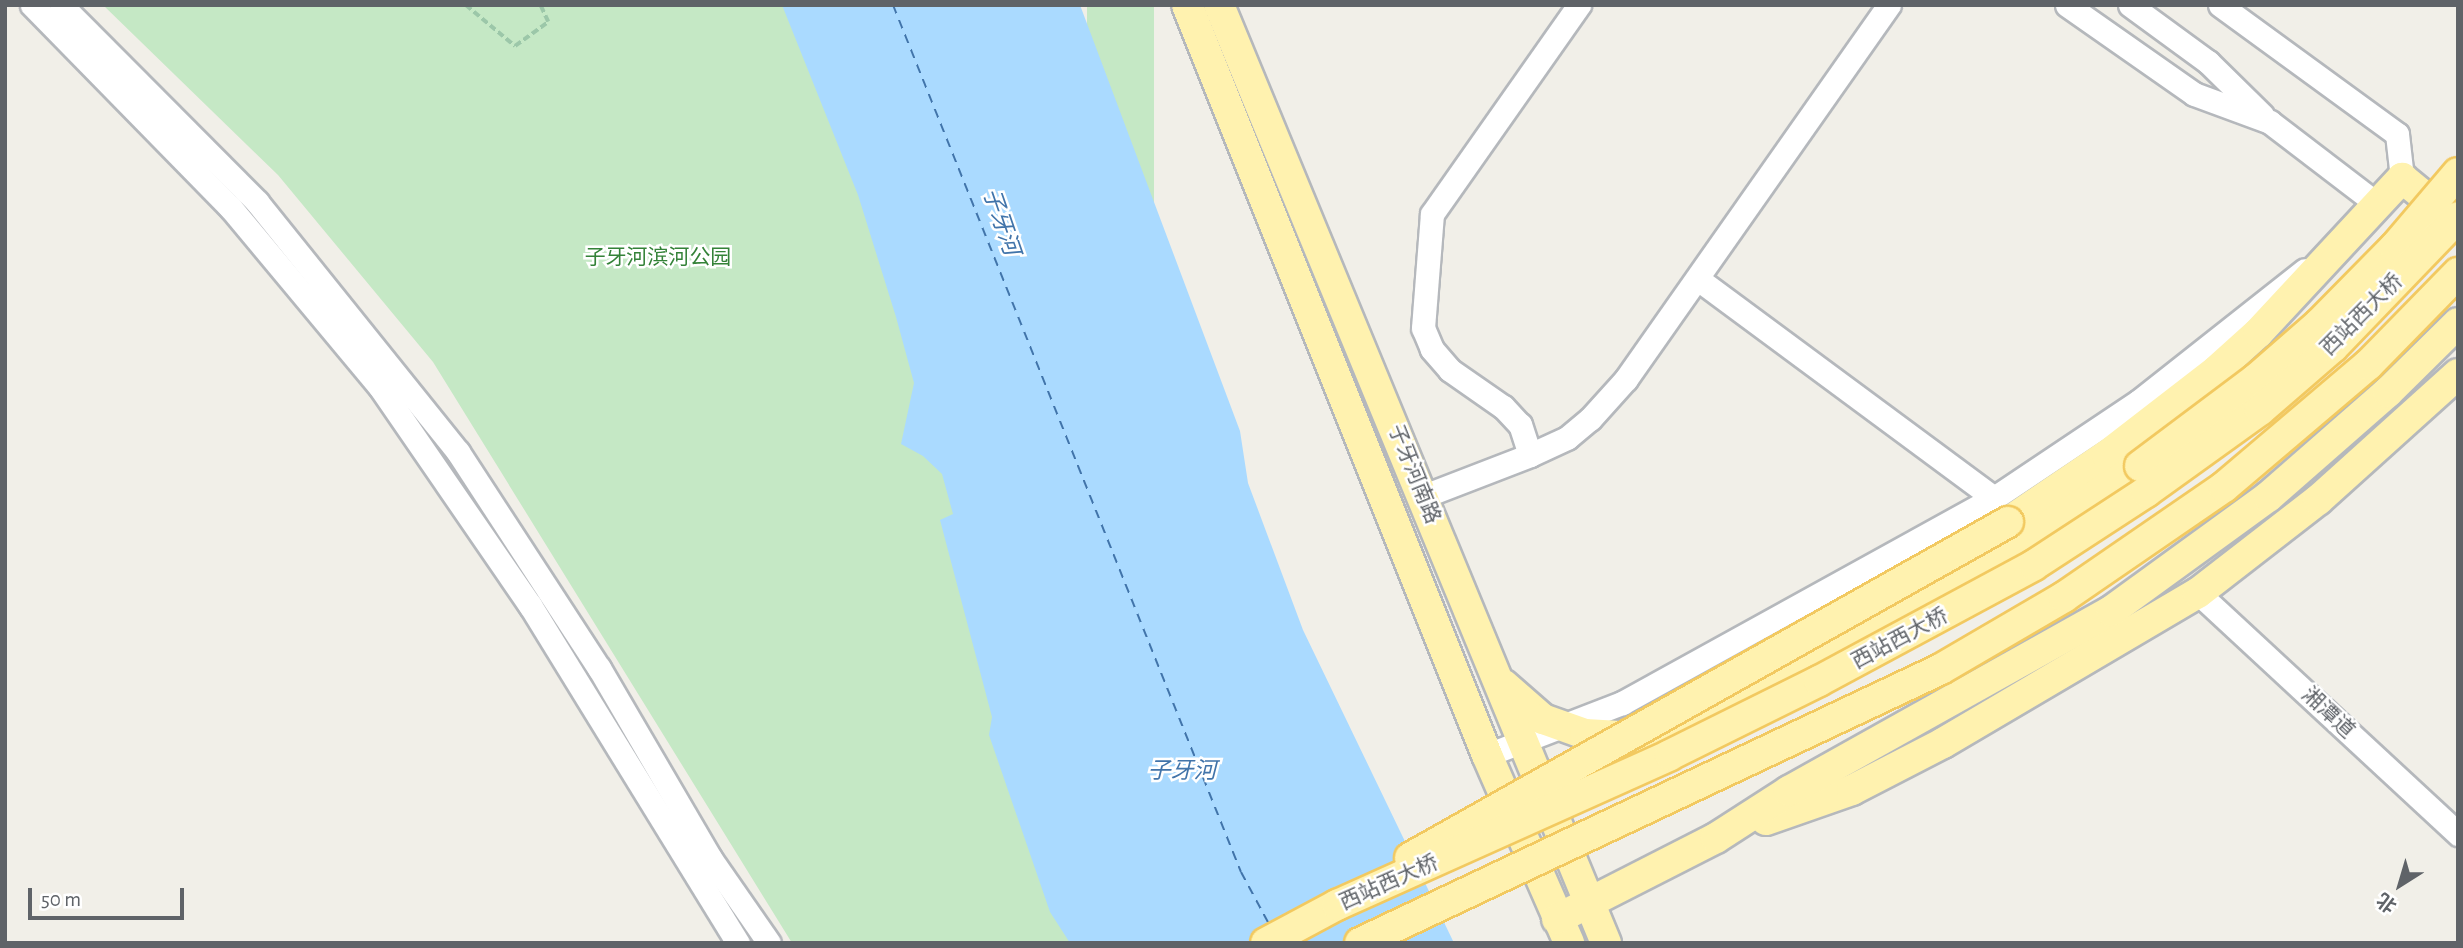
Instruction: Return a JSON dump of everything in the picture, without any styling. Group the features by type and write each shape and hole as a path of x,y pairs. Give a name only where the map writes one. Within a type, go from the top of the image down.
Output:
{"main road":[{"name":"子牙河南路","path":"1187,5 1487,755 1563,931"},
{"name":"子牙河南路","path":"1219,5 1424,496 1520,743 1606,943"},
{"path":"1585,894 1542,862 1516,826 1544,798 1982,569 2140,466 2256,379 2319,324 2395,247 2458,173"},
{"path":"1337,905 1461,826 2001,510 2108,455 2217,370 2258,333 2402,178 2458,224"},
{"name":"西站西大桥","path":"1266,943 1337,905 1683,749 1930,624 2034,565 2146,492 2260,410 2333,347 2458,217"},
{"name":"西站西大桥","path":"1360,943 1929,675 2064,597 2224,487 2368,365 2458,273"},
{"path":"1563,931 1585,894 1641,877 1716,838 1788,791 1862,753 2111,611 2186,559 2325,448 2458,323"},
{"path":"1716,838 1852,790 1942,743 2198,593 2318,500 2458,374"},
{"path":"1488,660 1517,701 1562,727 1607,737 1662,735"}],"street":[{"path":"32,5 230,207 380,387 530,604 738,943"},
{"path":"61,5 257,202 450,442 592,656 710,858 769,943"},
{"path":"1530,455 1520,425 1503,407 1450,370 1432,349 1423,328 1432,214 1579,5"},
{"path":"1424,496 1567,438 1590,419 1626,379 1889,5"},
{"path":"2067,5 2194,93 2270,122"},
{"path":"2130,5 2208,62 2270,122 2376,204"},
{"path":"2220,5 2363,106 2397,134 2402,178"},
{"path":"1487,755 1622,704 2001,510 1698,279"},
{"name":"湘潭道","path":"2198,593 2458,834"}],"path":[{"path":"466,5 515,46 548,22 540,5"}],"green space":[{"name":"子牙河滨河公园","path":"103,5 829,5 1136,943 792,943 433,362 278,175"},
{"path":"1087,5 1154,5 1154,781 1087,781"}],"water":[{"name":"子牙河","path":"782,5 1080,5 1240,431 1248,483 1303,630 1454,943 1070,943 1050,912 989,735 992,717 940,520 953,514 942,474 923,456 901,444 914,383 896,317 858,195"}],"ferry route":[{"path":"893,5 1241,872 1269,924"}]}
